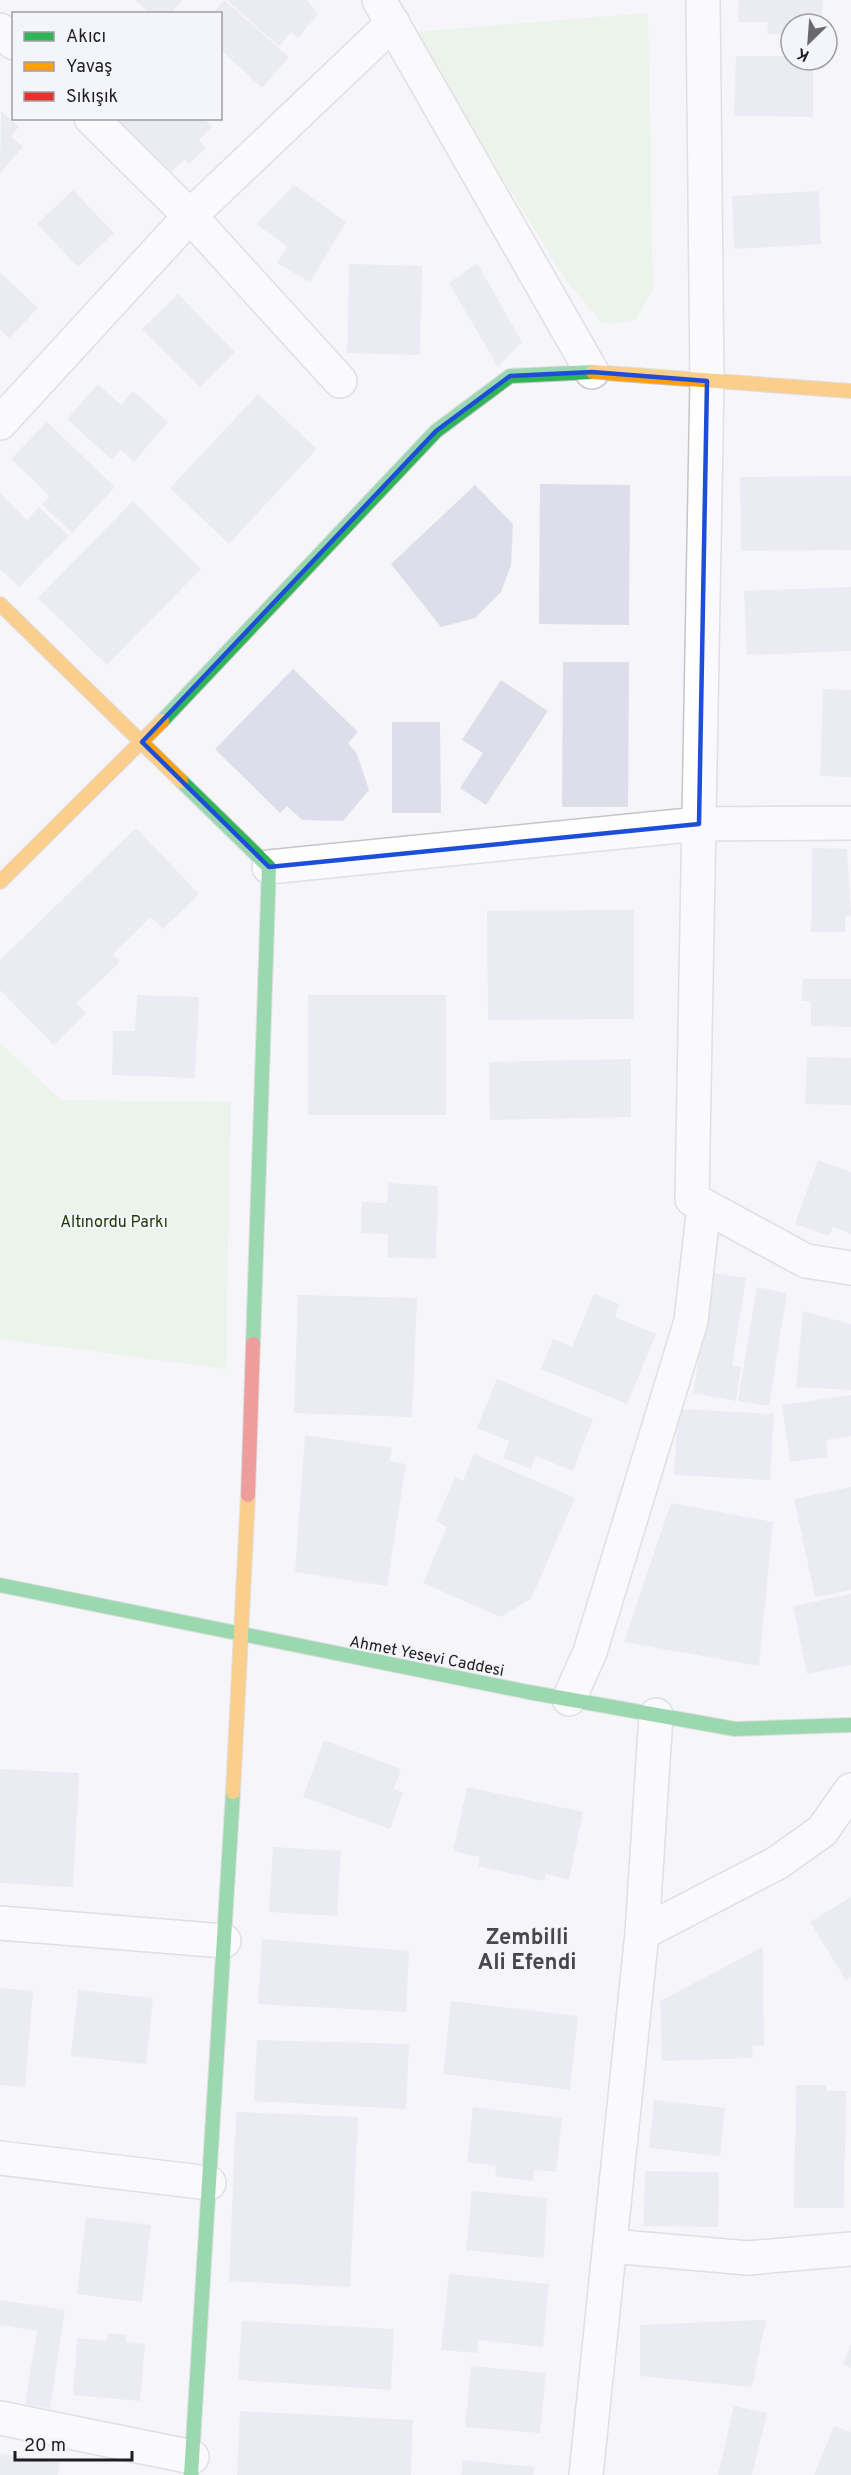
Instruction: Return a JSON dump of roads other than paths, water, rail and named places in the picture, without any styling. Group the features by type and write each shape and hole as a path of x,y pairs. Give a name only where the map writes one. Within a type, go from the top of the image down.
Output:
{"street":[{"path":"704,0 707,381 692,1199 806,1261 851,1268"},
{"path":"0,423 190,216 386,12 592,372"},
{"path":"0,30 12,41"},
{"path":"93,120 190,216 340,381"},
{"path":"0,882 142,741 436,431 510,376 592,372 851,391"},
{"path":"0,604 269,867 243,1634 191,2466 0,2418"},
{"path":"269,867 699,824 851,823"},
{"path":"569,1699 590,1652 690,1321 704,1206"},
{"name":"Ahmet Yesevi Caddesi","path":"0,1586 569,1699 735,1728 851,1725"},
{"path":"586,2475 642,1932 656,1715"},
{"path":"642,1932 777,1863 822,1831 851,1790"},
{"path":"0,1923 224,1941"},
{"path":"0,2158 209,2183"},
{"path":"610,2246 748,2258 851,2249"}],"district":[{"name":"Zembilli Ali Efendi","path":"527,1949"}],"park label":[{"name":"Altınordu Parkı","path":"114,1221"}]}
